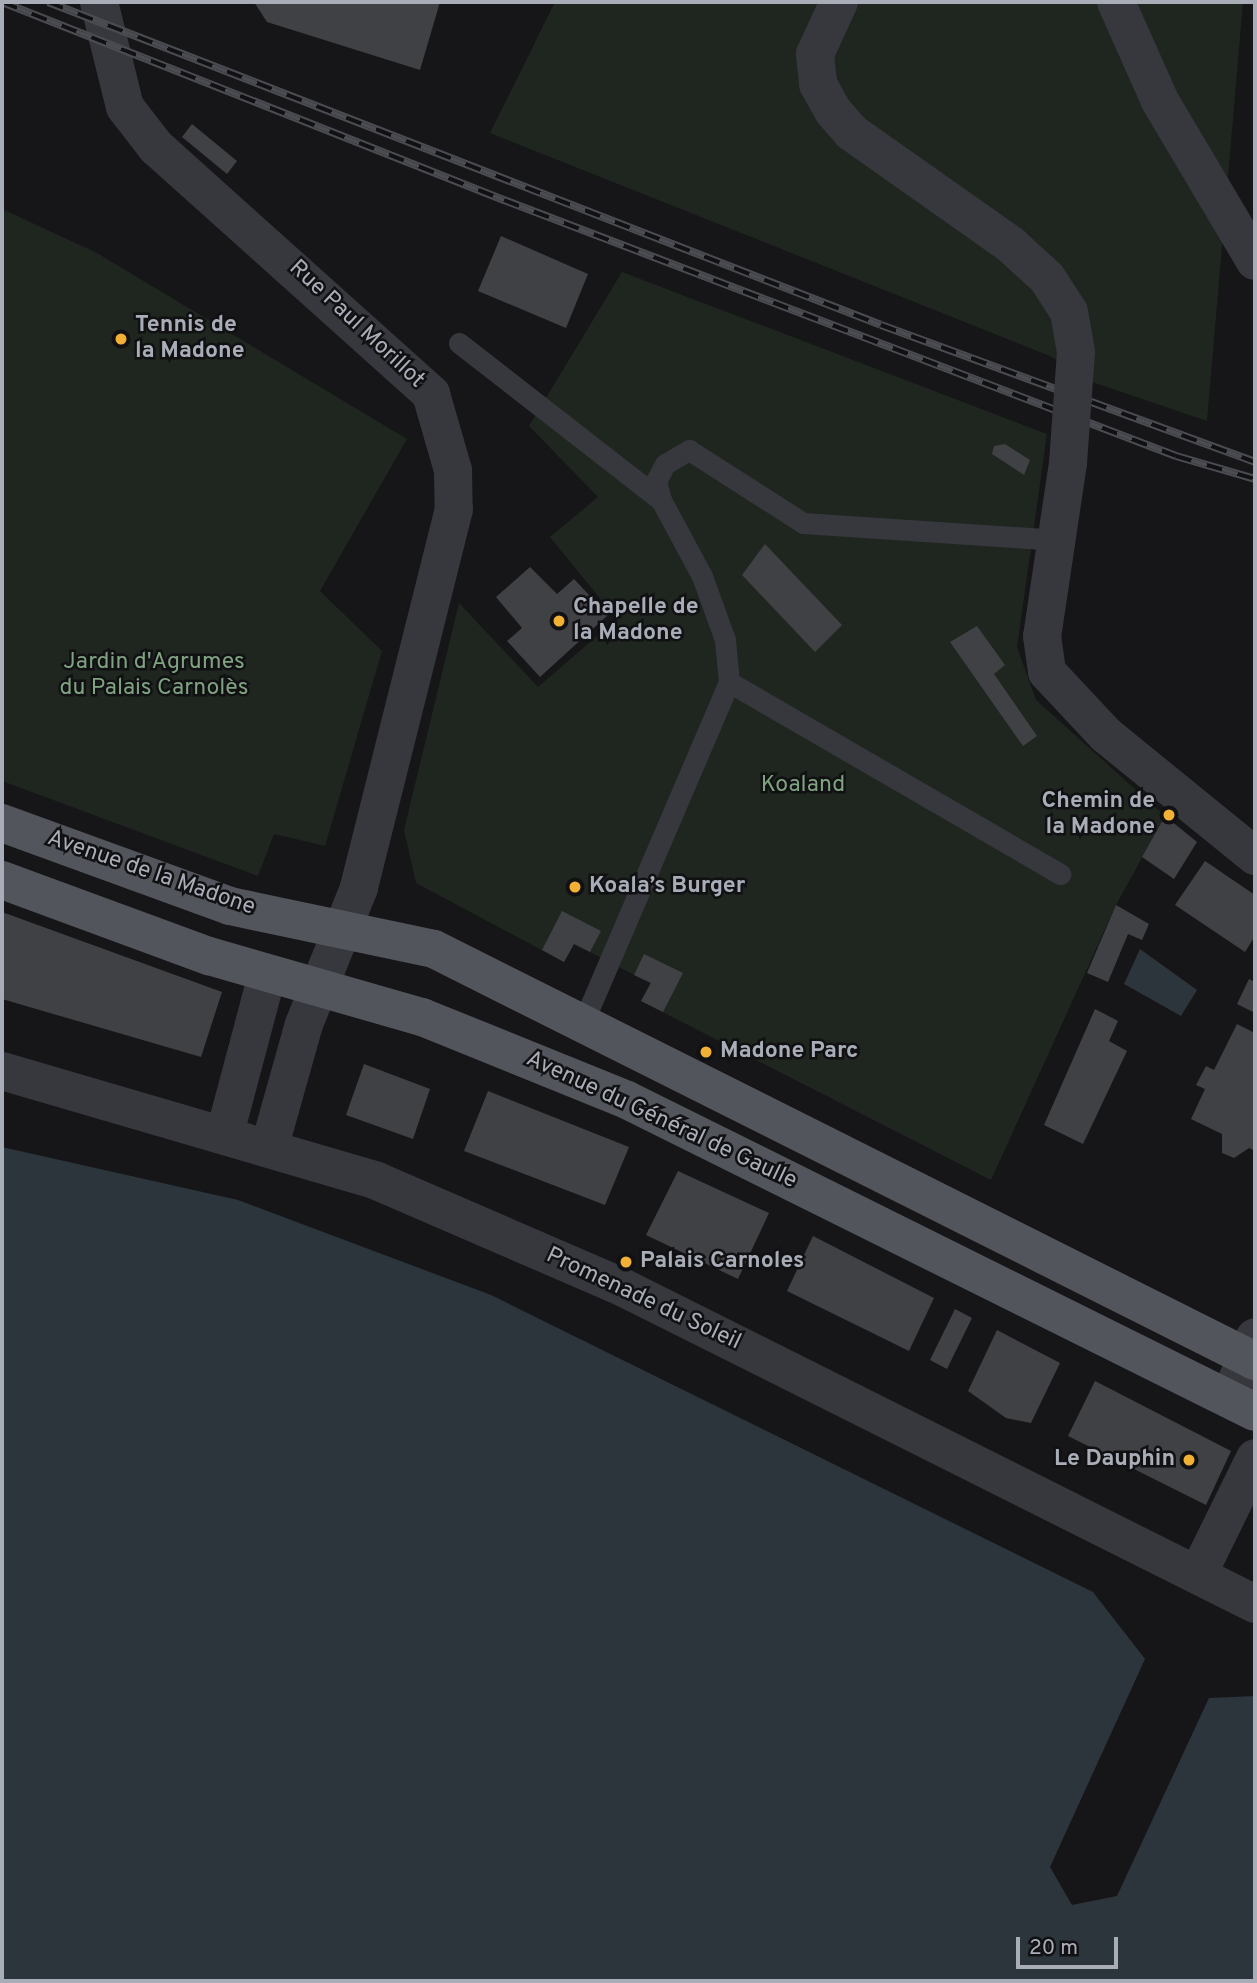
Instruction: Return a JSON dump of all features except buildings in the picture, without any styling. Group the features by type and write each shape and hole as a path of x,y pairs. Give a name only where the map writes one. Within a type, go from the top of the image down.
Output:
{"main road":[{"name":"Avenue de la Madone","path":"2,823 230,906 343,928"},
{"name":"Avenue du Général de Gaulle","path":"2,880 267,975 422,1017 627,1100 1242,1405"},
{"name":"Avenue du Général de Gaulle","path":"343,928 434,949 1252,1351"}],"street":[{"name":"Rue Paul Morillot","path":"99,2 125,107 156,147 390,352 431,394 447,433 454,509 359,887 318,990 270,1145"},
{"path":"839,2 816,54 818,84 833,111 851,132 1011,245 1047,278 1069,312 1076,352 1068,463 1042,636 1046,673 1106,735 1255,856"},
{"path":"1116,2 1172,122 1255,261"},
{"path":"225,1133 267,975"},
{"name":"Promenade du Soleil","path":"2,1071 270,1145 377,1181 622,1287 1255,1604"},
{"path":"1242,1405 1252,1351"},
{"path":"1198,1574 1255,1458"}],"lane":[{"path":"459,343 661,500"},
{"path":"583,1022 729,682 725,640 702,576 661,500 656,481 665,464 689,450 719,464 803,523 1058,540"},
{"path":"729,682 1060,874"}],"green space":[{"path":"555,2 1243,2 1207,421 1095,383 1050,356 490,133"},
{"name":"Jardin d'Agrumes du Palais Carnolès","path":"2,209 97,253 407,439 320,591 382,651 325,846 274,834 258,876 2,781"},
{"name":"Koaland","path":"622,272 1047,434 1017,647 1036,700 1165,816 1116,905 991,1180 641,1001 650,983 574,944 564,962 416,883 404,830 459,603 538,687 617,619 550,537 598,497 529,426"}],"shaded area":[{"path":"1140,949 1197,990 1181,1016 1124,984"},
{"path":"2,1147 238,1200 491,1295 1093,1592 1145,1659 1050,1867 1072,1905 1117,1896 1209,1698 1255,1696 1255,1981 2,1981"}],"railway":[{"path":"2,2 504,200 1176,456 1255,479"},
{"path":"48,2 881,325 1255,462"}],"place":[{"name":"Tennis de la Madone","path":"121,339"},
{"name":"Chapelle de la Madone","path":"559,621"},
{"name":"Chemin de la Madone","path":"1169,815"},
{"name":"Koala’s Burger","path":"575,887"},
{"name":"Madone Parc","path":"706,1052"},
{"name":"Palais Carnoles","path":"626,1262"},
{"name":"Le Dauphin","path":"1189,1460"}]}
